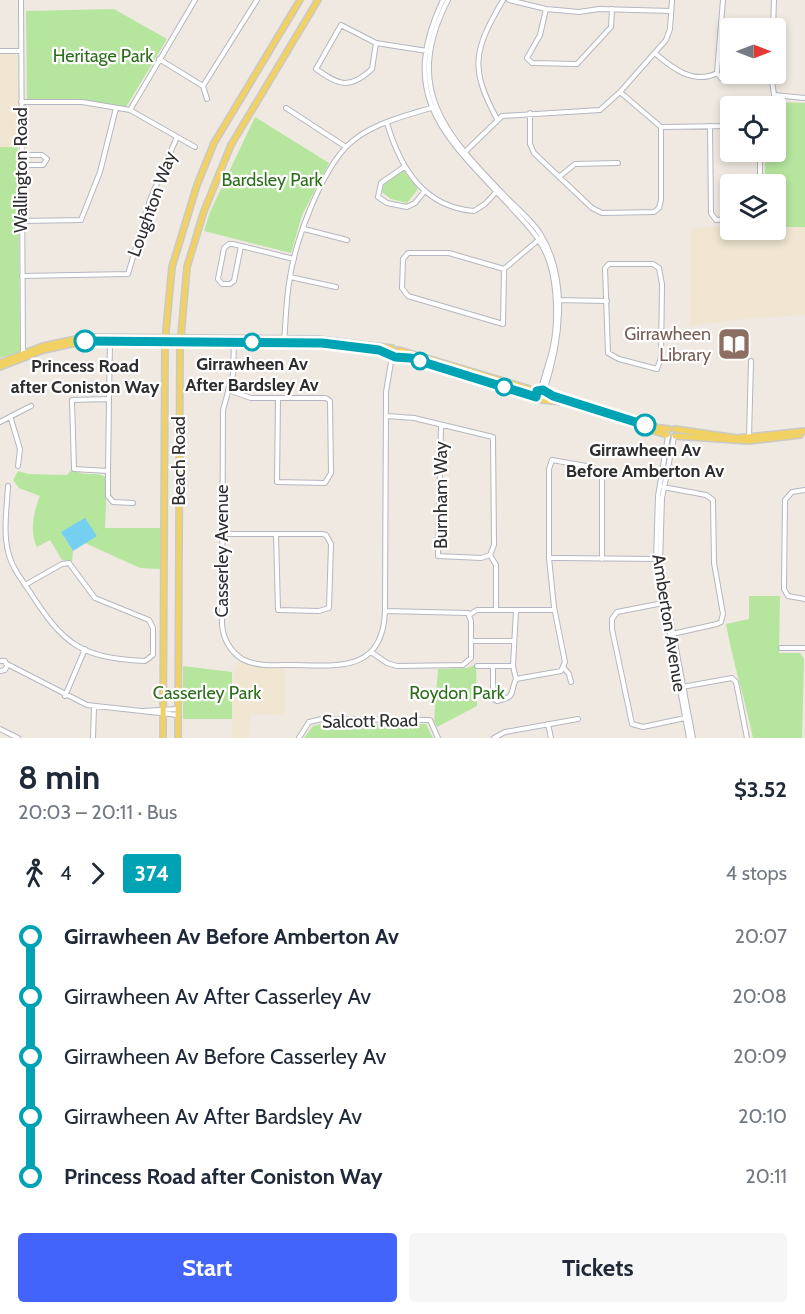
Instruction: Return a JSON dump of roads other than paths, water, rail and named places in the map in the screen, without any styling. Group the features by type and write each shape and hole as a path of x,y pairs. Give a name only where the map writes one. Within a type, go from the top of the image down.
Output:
{"main road":[{"name":"Beach Road","path":"163,738 165,339 172,267 204,165 231,112 300,0"},
{"name":"Beach Road","path":"178,738 180,339 187,267 220,168 242,124 318,0"},
{"path":"0,365 58,342 110,338 329,339 392,348 395,355"},
{"path":"284,340 332,343 379,350 541,393 671,434 751,439 805,433"}],"street":[{"name":"Wallington Road","path":"21,0 21,341 25,355"},
{"path":"130,110 195,0"},
{"path":"203,86 257,0"},
{"path":"497,119 483,93 477,67 483,39 503,0"},
{"path":"509,0 546,9 579,12 612,9 671,11"},
{"path":"463,154 497,119 508,114 591,113 600,110 656,54 668,36 672,0"},
{"path":"720,77 717,73 723,0"},
{"path":"773,18 774,0"},
{"path":"444,1 428,51 425,73 443,131 541,238 552,272 556,300 554,343 541,393"},
{"path":"546,9 540,34 527,58 532,63 577,64 611,27 612,9"},
{"path":"376,43 372,69 362,78 346,84 337,83 315,69 341,25 376,43 428,51"},
{"path":"0,51 21,51"},
{"path":"656,54 682,74 711,76 717,73"},
{"path":"159,59 203,86 207,99"},
{"path":"772,84 774,95 805,98"},
{"path":"620,92 661,127 720,126"},
{"path":"21,102 82,102 130,110 195,147"},
{"path":"284,340 294,259 322,186 346,147 367,132 434,107"},
{"path":"22,221 81,220 100,172 116,108"},
{"path":"286,108 346,147"},
{"path":"530,113 530,144 534,153 592,208 602,213 654,212 659,208 661,200 661,127"},
{"path":"387,123 404,167 424,192 440,202 474,211 479,209 497,190"},
{"path":"710,126 711,213 716,219 720,219"},
{"name":"Loughton Way","path":"22,276 128,274 150,200 177,137"},
{"path":"21,155 42,155 47,159 43,165 21,165"},
{"path":"559,177 575,164 618,163"},
{"path":"404,167 381,183 378,197 387,203 407,207 415,203 424,192"},
{"path":"304,229 347,240"},
{"path":"504,269 449,253 408,253 403,259 402,288 408,296 503,324 504,269 541,238"},
{"path":"241,246 234,281 230,285 222,284 218,279 224,248 229,244 241,246 294,259"},
{"path":"653,264 659,268 662,284 660,367 654,368 619,359 608,353 608,301 606,266 653,264"},
{"path":"290,277 336,287"},
{"path":"556,300 608,301"},
{"path":"110,338 108,496 113,502 133,503"},
{"name":"Casserley Avenue","path":"234,340 233,374 223,410 222,624 225,640 244,660 262,665 350,664 360,661 371,652"},
{"path":"395,355 387,385 385,611 382,636 371,652 392,665 464,665 471,658 469,615"},
{"path":"751,361 751,439"},
{"path":"228,390 244,397 326,398 330,400 331,472 325,483 277,482 278,398"},
{"path":"108,471 74,469 72,400 109,399"},
{"path":"0,422 31,406"},
{"name":"Burnham Way","path":"386,416 414,418 493,437 495,440 494,544 490,555 481,558 438,556 441,426"},
{"path":"11,418 21,449 18,466"},
{"name":"Amberton Avenue","path":"671,434 662,487 658,559 664,602 691,738"},
{"path":"571,682 564,668 554,610 549,558 550,462 554,459 592,467 602,473 602,559"},
{"path":"8,486 8,554 25,585 63,639 113,659 150,659 153,655 153,628 149,620 95,598 69,563 62,564 25,585"},
{"path":"662,487 706,495 713,500 714,563 723,614 721,622 717,624 670,634"},
{"path":"805,490 792,492 785,500 784,589 788,596 805,598"},
{"path":"0,526 7,526"},
{"path":"222,534 276,534 322,534 329,537 329,608 319,611 278,610 276,534"},
{"path":"490,555 496,565 496,610"},
{"path":"549,558 658,559"},
{"path":"664,602 617,612 612,619 612,629 632,724 643,727 686,718"},
{"path":"469,615 477,610 554,610"},
{"path":"493,666 493,698 497,701 509,698 514,693 516,679 513,666 516,610"},
{"path":"385,611 460,611 469,615"},
{"path":"471,641 514,641"},
{"path":"781,648 805,648"},
{"path":"65,696 85,649"},
{"path":"0,661 65,696 94,707 178,712"},
{"path":"2,672 7,664"},
{"path":"477,666 513,666"},
{"path":"516,679 561,671 564,668"},
{"path":"2,672 16,670"},
{"path":"681,687 732,678 736,682 747,738"},
{"path":"93,738 94,707"},
{"name":"Salcott Road","path":"299,738 309,722 322,719 430,720 438,738"},
{"path":"494,738 505,732 578,719"},
{"path":"548,724 551,738"},
{"path":"0,729 18,738"}],"water":[{"path":"85,518 97,536 73,551 61,532"}],"place":[{"name":"Princess Road after Coniston Way","path":"85,341"},
{"name":"Girrawheen Av After Bardsley Av","path":"252,342"},
{"name":"Girrawheen Library","path":"734,344"},
{"name":"Girrawheen Av Before Amberton Av","path":"645,425"}],"park label":[{"name":"Heritage Park","path":"103,56"},
{"name":"Bardsley Park","path":"272,180"},
{"name":"Casserley Park","path":"207,693"},
{"name":"Roydon Park","path":"457,693"}]}
